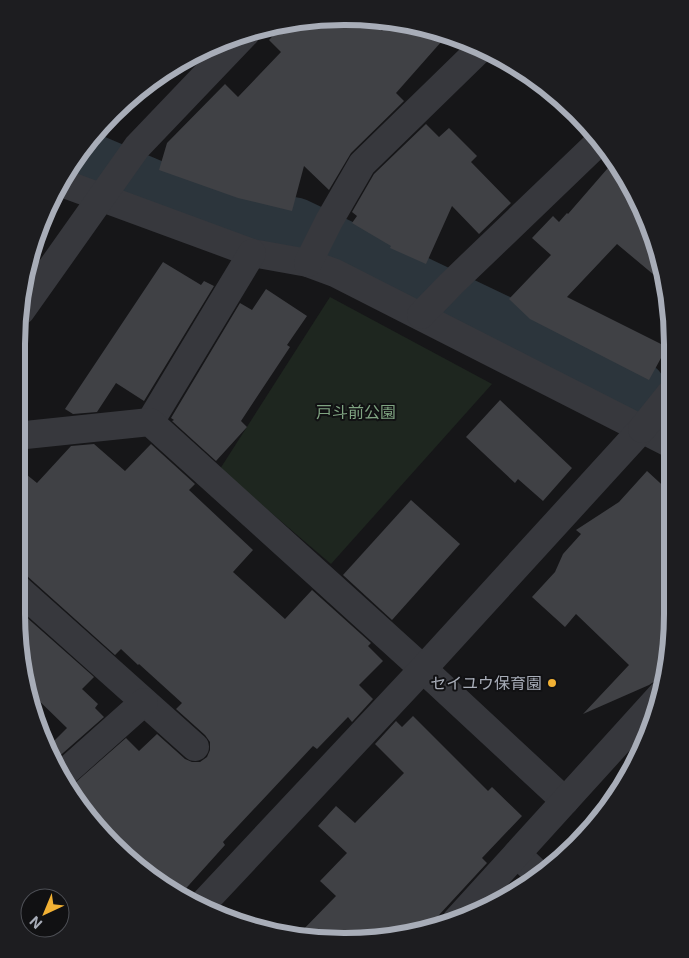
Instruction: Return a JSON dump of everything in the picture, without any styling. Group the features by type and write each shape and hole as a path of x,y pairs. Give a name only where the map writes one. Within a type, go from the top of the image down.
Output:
{"street":[{"path":"28,301 136,147 235,44"},
{"path":"308,263 328,221 362,164 476,53"},
{"path":"421,315 450,284 595,146"},
{"path":"68,185 252,253 308,263 335,273 421,315 664,440"},
{"path":"150,422 252,253"},
{"path":"205,901 423,669 642,428 664,401"},
{"path":"25,435 150,422 423,669 565,801"},
{"path":"25,595 195,747"},
{"path":"67,771 144,702"},
{"path":"466,909 647,715"},
{"path":"517,854 534,870"}],"green space":[{"name":"戸斗前公園","path":"330,297 492,384 331,564 220,469"}],"building":[{"path":"344,25 378,27 382,31 385,28 407,31 442,41 396,93 404,101 351,153 329,190 304,166 292,211 238,198 159,170 167,143 225,84 238,97 281,52 269,40 276,32 282,31"},
{"path":"426,124 439,137 449,128 477,156 471,162 511,203 479,234 452,206 426,264 390,248 391,246 352,223 357,216 352,212 374,174"},
{"path":"609,166 640,222 657,277 617,244 567,297 664,346 664,352 649,380 530,319 509,299 551,255 532,238 553,216 559,222"},
{"path":"163,262 201,285 204,281 214,286 144,401 116,383 97,412 73,414 65,409"},
{"path":"266,289 307,316 287,345 290,347 241,421 247,427 216,461 171,418 240,303 252,310"},
{"path":"500,400 572,468 543,501 518,479 515,483 466,437"},
{"path":"94,444 125,471 151,444 195,484 189,490 253,550 233,572 285,619 312,590 371,643 368,646 383,661 359,685 373,699 352,722 348,717 317,749 313,746 223,842 225,845 185,890 134,854 104,824 74,783 126,738 139,751 157,734 185,759 192,762 200,762 207,757 210,750 210,742 205,735 176,709 182,703 139,664 121,649 115,655 25,575 25,473 37,483 71,446"},
{"path":"647,471 664,487 664,614 658,676 657,680 649,685 583,714 629,665 576,614 565,627 532,597 555,572 563,554 581,534 576,530 619,502"},
{"path":"411,500 460,544 392,620 343,575"},
{"path":"25,616 94,677 82,689 98,704 95,708 104,717 59,757 52,743 67,728 37,698 28,655"},
{"path":"413,716 488,791 492,787 522,816 482,858 487,863 435,920 407,927 365,932 344,933 303,930 336,896 320,881 347,853 318,826 336,806 355,823 404,773 375,744 396,721 402,727"}],"waterway":[{"path":"82,162 155,193 240,224 293,229 635,392"}],"place":[{"name":"セイユウ保育園","path":"552,683"}]}
